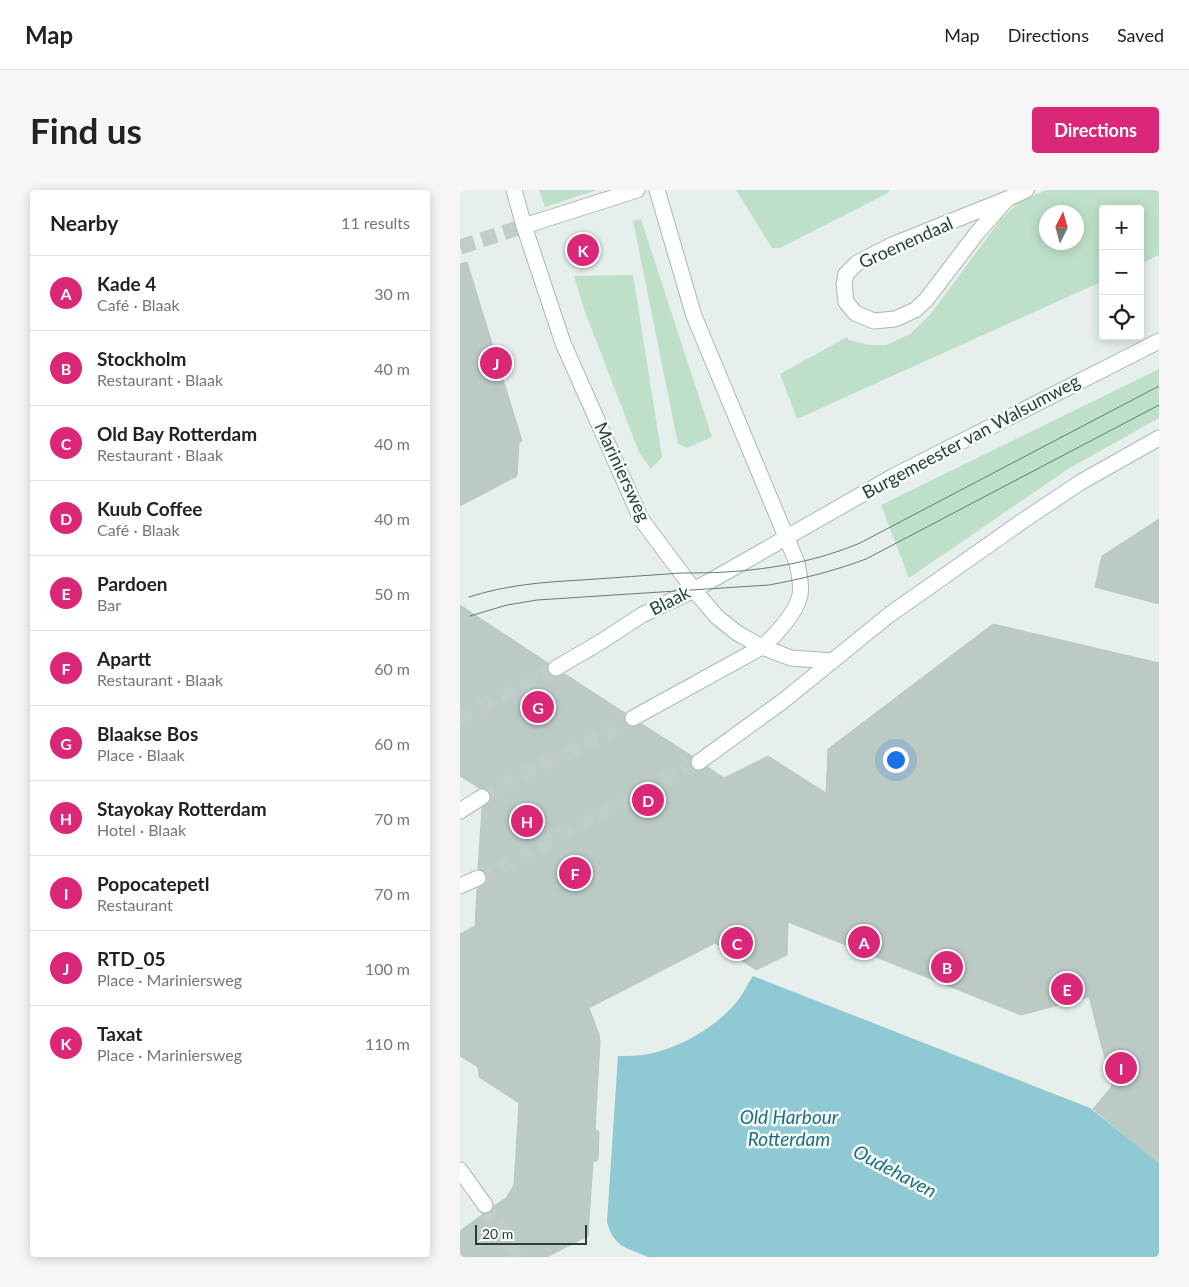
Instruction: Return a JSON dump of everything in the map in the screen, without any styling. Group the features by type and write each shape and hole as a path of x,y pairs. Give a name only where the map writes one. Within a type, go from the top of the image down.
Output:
{"main road":[{"name":"Mariniersweg","path":"514,190 563,343 641,519 694,590 717,617 738,633 762,647 791,658 834,661"},
{"path":"524,226 637,190"},
{"path":"633,718 762,647 776,634 790,616 800,595 797,563 694,316 657,190"},
{"name":"Groenendaal","path":"1007,199 977,233 926,300 915,310 895,319 874,321 855,313 846,302 844,284 846,274 857,264 892,245 1026,190"},
{"name":"Burgemeester van Walsumweg","path":"786,538 894,476 1159,340"},
{"path":"699,762 834,661 889,615 1081,482 1159,438"},
{"name":"Blaak","path":"556,668 642,615 694,590 786,538"},
{"path":"460,811 482,797"},
{"path":"460,886 478,878"},
{"path":"460,1170 485,1204"}],"green space":[{"path":"539,190 597,190 545,207"},
{"path":"736,190 890,190 888,193 780,248 772,248"},
{"path":"1047,190 1159,190 1159,255 1144,262 1144,205 1099,205 1099,283 797,419 780,374 847,337 849,340 869,345 886,345 910,334 930,315 1001,219 1019,202"},
{"path":"641,219 712,437 687,448 678,444 633,221"},
{"path":"633,275 662,457 651,469 639,452 584,309 574,276"},
{"path":"1159,369 1159,418 1068,469 909,578 881,505"}],"water":[{"name":"Old Harbour Rotterdam","path":"753,976 1090,1108 1159,1163 1159,1257 648,1257 622,1246 613,1237 607,1222 618,1056 641,1055 661,1051 698,1034 721,1018 730,1009 739,999"}],"building":[{"path":"467,262 522,441 519,443 517,476 460,506 460,264"},
{"path":"1159,519 1159,604 1095,587 1102,556"},
{"path":"460,605 548,663 547,669 551,676 557,677 565,674 625,713 625,723 628,726 633,727 642,724 692,756 690,763 691,767 695,770 700,771 708,767 724,778 768,756 826,793 828,749 993,624 1159,663 1159,1163 1093,1109 1112,1086 1089,997 1021,1015 788,922 787,955 756,970 715,943 589,1008 599,1034 600,1042 595,1129 599,1132 598,1160 593,1162 588,1236 547,1257 460,1257 460,1231 483,1214 491,1212 494,1206 506,1198 514,1185 519,1103 479,1077 478,1067 460,1056 460,934 475,926 477,889 485,884 487,879 484,871 478,869 482,808 490,802 491,797 487,789 479,788 460,776"}],"tunnel":[{"path":"460,247 524,226"},
{"path":"460,719 556,668"},
{"path":"482,797 633,718"},
{"path":"478,878 699,762"},
{"path":"485,1205 520,1257"}],"tram line":[{"path":"469,597 511,587 539,583 761,569 828,555 860,543 1159,386"},
{"path":"470,616 507,605 537,600 769,585 842,567 866,559 1159,405"}],"place":[{"name":"Taxat","path":"583,250"},
{"name":"RTD_05","path":"496,363"},
{"name":"Blaakse Bos","path":"538,707"},
{"name":"Kuub Coffee","path":"648,800"},
{"name":"Stayokay Rotterdam","path":"527,821"},
{"name":"Apartt","path":"575,873"},
{"name":"Kade 4","path":"864,942"},
{"name":"Old Bay Rotterdam","path":"737,943"},
{"name":"Stockholm","path":"947,967"},
{"name":"Pardoen","path":"1067,989"},
{"name":"Popocatepetl","path":"1121,1068"}],"water label":[{"name":"Oudehaven","path":"895,1171"}]}
